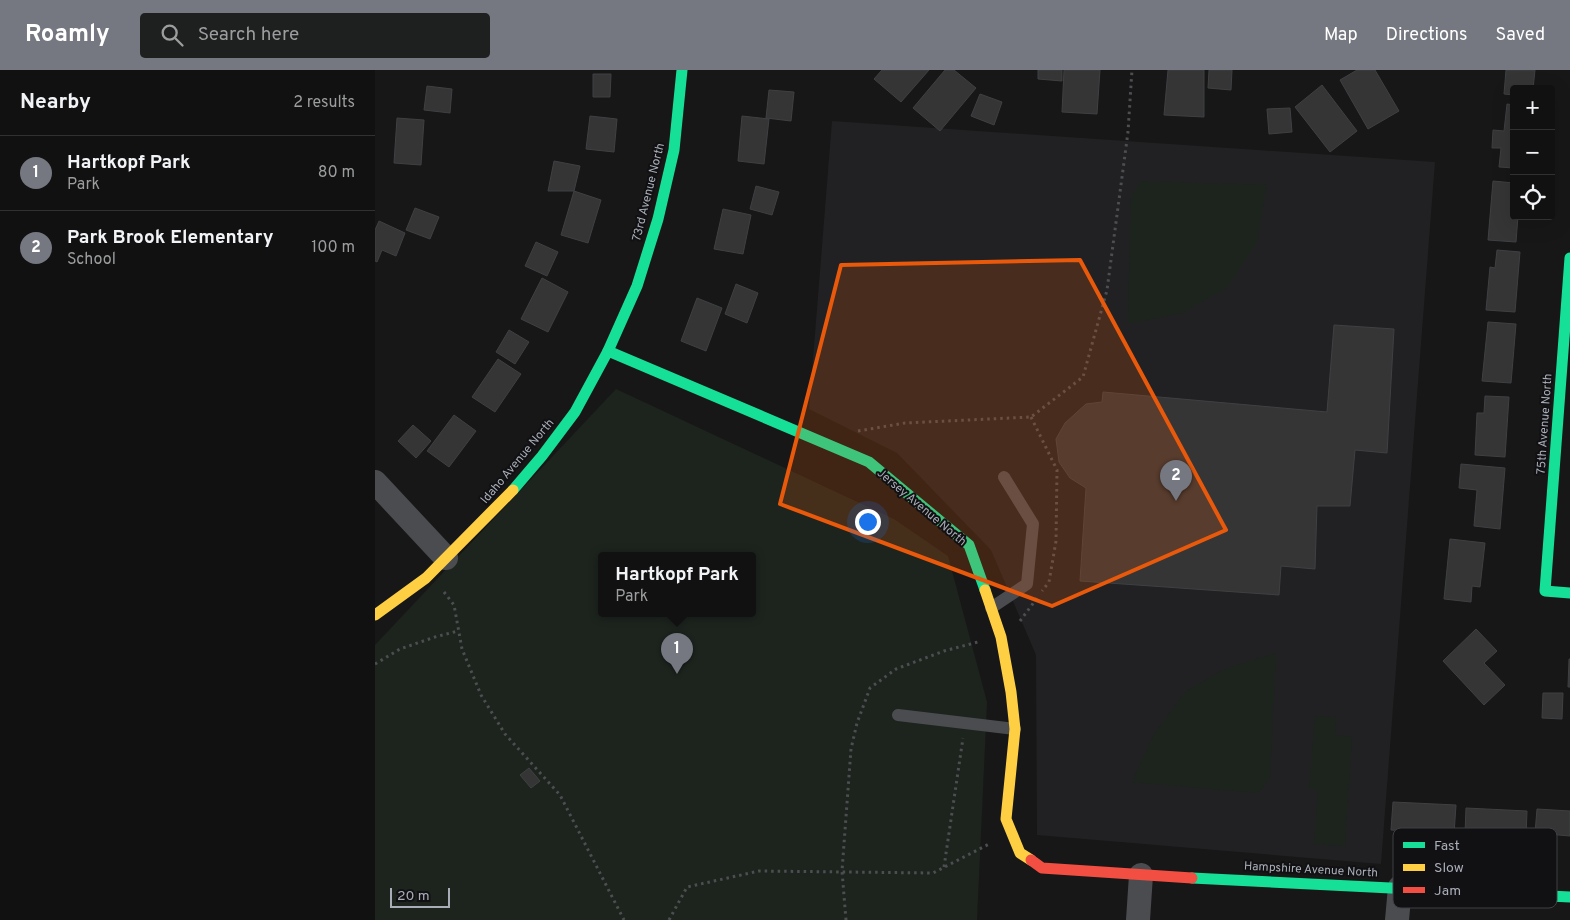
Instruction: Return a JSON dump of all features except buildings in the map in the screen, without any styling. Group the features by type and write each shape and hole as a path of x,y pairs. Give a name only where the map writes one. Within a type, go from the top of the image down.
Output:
{"street":[{"name":"73rd Avenue North","path":"623,316 637,286 658,219 674,150 682,70"},
{"name":"75th Avenue North","path":"1570,258 1545,591 1570,593"},
{"name":"Idaho Avenue North","path":"375,614 438,565 506,499 542,456 575,412 608,351 623,316"},
{"name":"Jersey Avenue North","path":"608,351 869,462 969,545 1001,637 1011,692 1015,729 1006,819 1020,853 1041,868 1141,875"},
{"path":"375,482 438,565"},
{"path":"1138,920 1141,875"},
{"name":"Hampshire Avenue North","path":"1141,875 1393,888"},
{"name":"Hampshire Avenue North","path":"1557,896 1570,897"}],"lane":[{"path":"991,608 1027,584 1033,524 1004,477"},
{"path":"898,715 1015,729"}],"path":[{"path":"839,449 847,433 905,423 1031,418 1083,377 1107,290 1128,132 1132,70"},
{"path":"846,920 842,871 851,750 857,723 870,688 896,669 944,651 1001,637 1015,628 1049,582 1056,540 1057,470 1031,418"},
{"path":"438,565 454,606 462,650 481,696 505,734 560,796 624,920"},
{"path":"375,664 400,649 458,631"},
{"path":"944,867 965,722"},
{"path":"669,920 687,887 759,870 933,872 1012,834"}],"highlighted area":[{"path":"1080,260 1226,530 1052,606 780,504 841,265"}],"shaded area":[{"path":"832,121 1435,162 1381,864 1037,835 1036,655 991,550 897,453 809,409"},
{"path":"1141,181 1267,185 1257,242 1228,287 1182,313 1128,324 1131,196"},
{"path":"616,389 894,519 948,556 987,702 977,920 375,920 375,645"},
{"path":"1276,653 1270,778 1258,793 1132,782 1153,736 1186,691 1227,668"},
{"path":"1315,716 1336,717 1335,735 1352,737 1345,846 1314,844 1318,790 1309,789"}],"traffic: fast":[{"path":"513,490 542,456 575,412 608,351 637,286 658,219 674,150 682,70"},
{"path":"1570,258 1545,591 1570,593"},
{"path":"608,351 869,462 969,545 985,590"},
{"path":"1192,878 1393,888"},
{"path":"1557,896 1570,897"}],"traffic: slow":[{"path":"375,615 426,578 513,490"},
{"path":"985,590 1001,637 1011,692 1015,729 1006,819 1020,853 1031,860"}],"traffic: jam":[{"path":"1031,860 1042,868 1192,878"}],"place":[{"name":"Park Brook Elementary","path":"1176,501"},
{"name":"Hartkopf Park","path":"677,674"}]}
